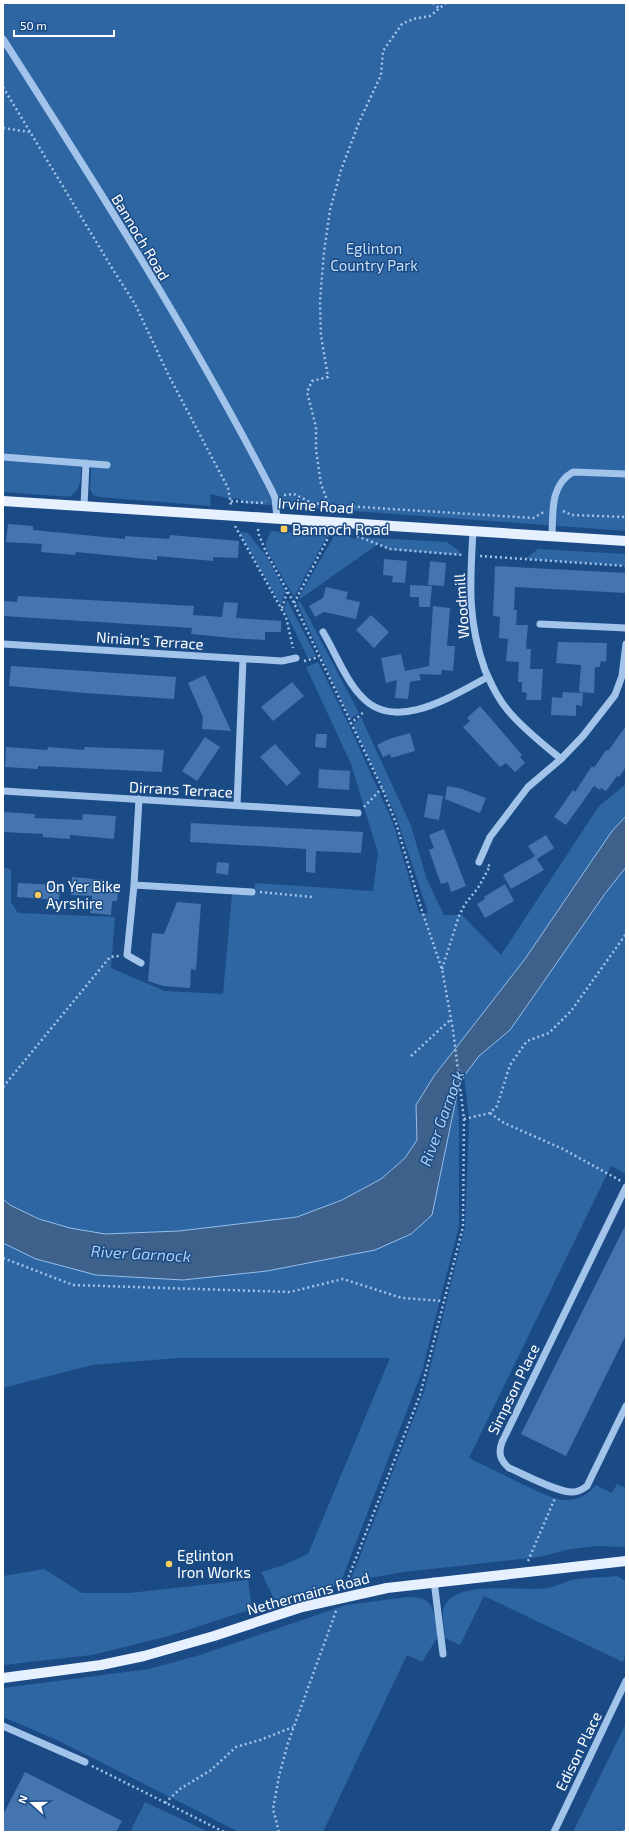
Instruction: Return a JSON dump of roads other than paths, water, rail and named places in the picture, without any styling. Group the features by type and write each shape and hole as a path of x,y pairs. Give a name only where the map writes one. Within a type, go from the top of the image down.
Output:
{"main road":[{"name":"Irvine Road","path":"3,501 626,541"},
{"name":"Nethermains Road","path":"3,1678 101,1666 144,1656 214,1636 302,1607 387,1588 434,1581 523,1573 626,1561"}],"street":[{"name":"Bannoch Road","path":"3,39 152,280 226,406 271,489 276,504 277,518"},
{"path":"3,457 107,465"},
{"path":"84,506 86,463"},
{"path":"552,536 555,492 561,480 573,472 626,474"},
{"name":"Woodmill","path":"473,531 470,576 473,628 477,647 488,677 496,694 510,714 526,731 561,759"},
{"path":"540,624 626,628"},
{"path":"323,632 356,690 372,706 392,711 417,710 433,706 488,677"},
{"name":"Ninian's Terrace","path":"3,644 282,661 296,658"},
{"path":"479,862 490,837 528,787 561,759 616,696 620,687 626,644"},
{"path":"237,805 243,659"},
{"name":"Dirrans Terrace","path":"3,791 358,813"},
{"path":"139,799 134,885 127,955 141,963"},
{"path":"134,885 252,892"},
{"name":"Simpson Place","path":"626,1187 500,1448 503,1462 509,1468 559,1489 574,1492 587,1486 626,1406"},
{"path":"434,1581 443,1654"},
{"name":"Edison Place","path":"554,1832 626,1681"},
{"path":"3,1726 85,1762"}],"water":[{"name":"River Garnock","path":"626,816 626,867 604,895 510,1030 479,1056 464,1076 457,1094 432,1215 411,1234 375,1250 267,1271 183,1280 96,1275 36,1259 3,1243 3,1199 10,1205 39,1219 70,1228 105,1234 179,1231 297,1217 342,1200 381,1179 405,1158 417,1140 416,1105 434,1076 525,959 612,831"}],"place":[{"name":"Bannoch Road","path":"284,529"},
{"name":"On Yer Bike Ayrshire","path":"38,895"},
{"name":"Eglinton Iron Works","path":"169,1564"}],"park label":[{"name":"Eglinton Country Park","path":"374,256"}]}
